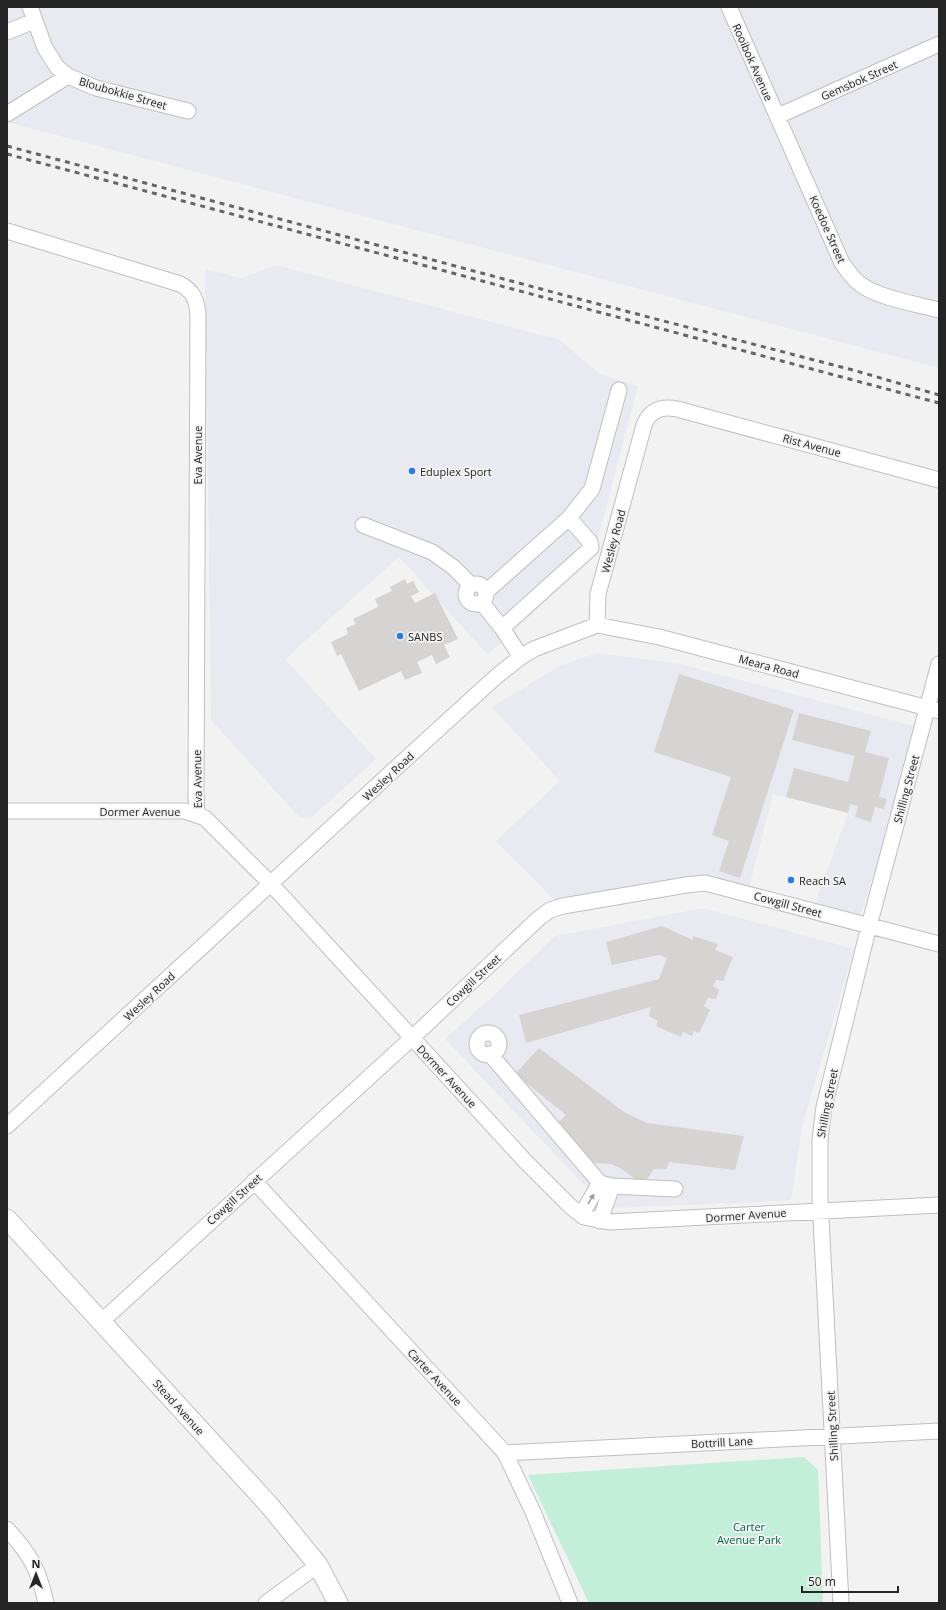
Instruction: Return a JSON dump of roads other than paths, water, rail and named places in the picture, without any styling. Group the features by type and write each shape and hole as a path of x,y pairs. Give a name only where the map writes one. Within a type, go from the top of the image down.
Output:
{"main road":[{"name":"Stead Avenue","path":"7,1219 269,1505 318,1565 338,1603"}],"street":[{"name":"Rooibok Avenue","path":"729,7 778,116"},
{"path":"7,32 32,14"},
{"name":"Bloubokkie Street","path":"32,14 42,43 51,60 68,76 96,88 188,111"},
{"name":"Gemsbok Street","path":"778,116 939,44"},
{"path":"7,114 68,76"},
{"name":"Koedoe Street","path":"778,116 842,263 849,272 860,284 879,294 939,310"},
{"name":"Eva Avenue","path":"7,231 180,284 189,290 196,300 198,315 197,814"},
{"path":"363,525 432,552 452,567 471,585 466,594 468,600 473,604 484,597 569,518 592,489 619,390"},
{"name":"Wesley Road","path":"7,1126 271,884 286,868 332,828 498,675 521,657 547,643 597,625 598,594 648,417 654,411 668,407 685,411"},
{"name":"Rist Avenue","path":"685,411 939,480"},
{"path":"502,628 591,548 590,542 569,518"},
{"path":"484,597 521,657"},
{"name":"Meara Road","path":"597,625 659,637 933,709"},
{"name":"Shilling Street","path":"841,1603 821,1211 819,1163 821,1128 827,1095 869,926 933,709 939,664"},
{"name":"Dormer Avenue","path":"7,811 185,811 205,818 219,830 271,884 525,1161 581,1215 600,1221 609,1222 939,1205"},
{"name":"Cowgill Street","path":"102,1321 412,1038 539,918 550,910 563,906 678,886 705,883 939,944"},
{"path":"490,1054 606,1184 675,1189"},
{"name":"Carter Avenue","path":"254,1181 505,1453 533,1512 570,1603"},
{"path":"581,1215 606,1184"},
{"path":"600,1221 606,1184"},
{"name":"Bottrill Lane","path":"505,1453 939,1432"},
{"path":"7,1529 31,1559 40,1580 46,1603"},
{"path":"266,1603 318,1565"}],"railway":[{"path":"7,146 571,297 853,370 939,395"},
{"path":"7,154 939,403"}],"place":[{"name":"Eduplex Sport","path":"412,471"},
{"name":"SANBS","path":"400,636"},
{"name":"Reach SA","path":"791,880"}],"park label":[{"name":"Carter Avenue Park","path":"749,1532"}]}
